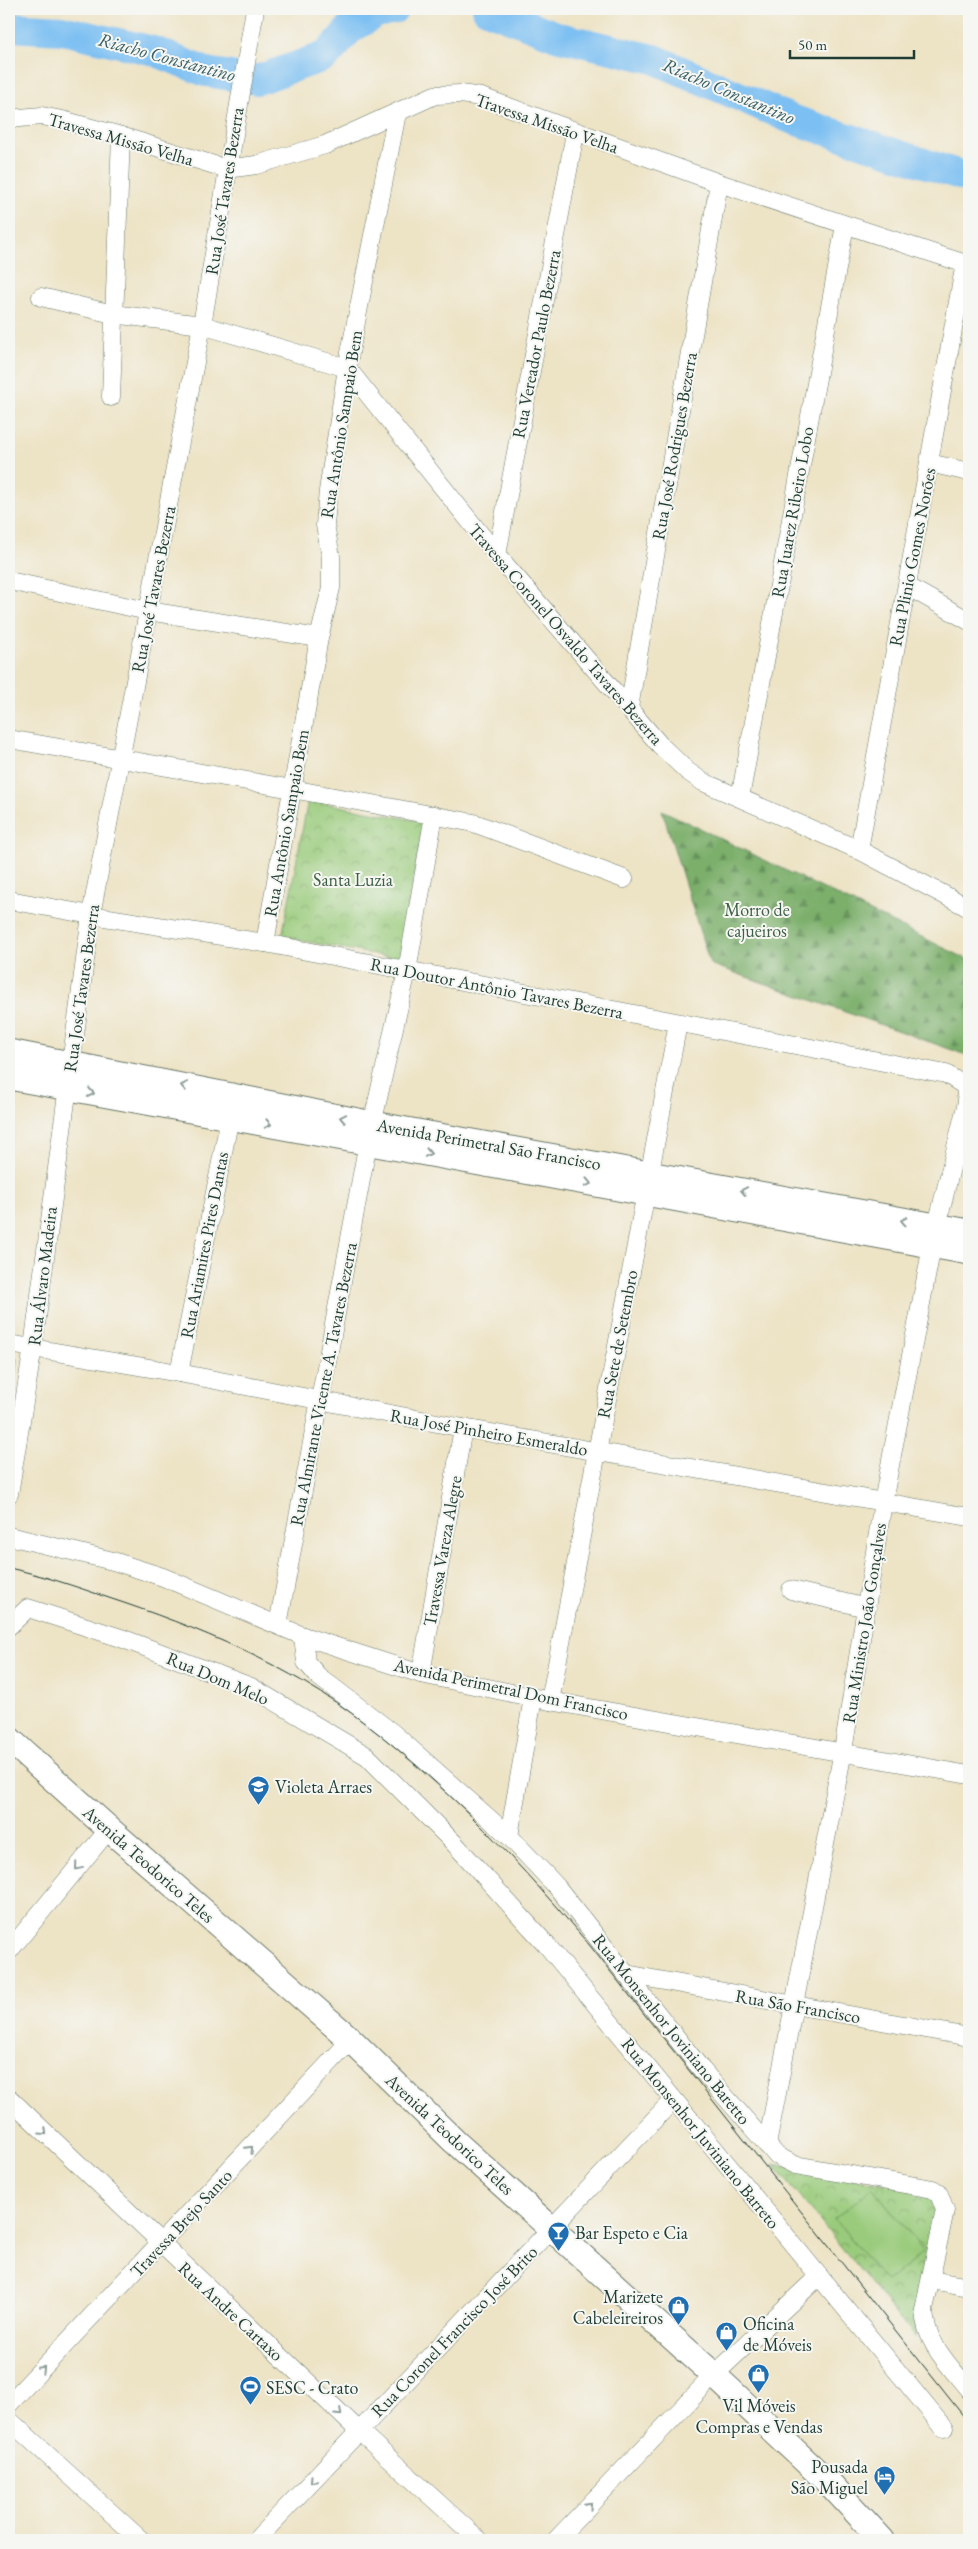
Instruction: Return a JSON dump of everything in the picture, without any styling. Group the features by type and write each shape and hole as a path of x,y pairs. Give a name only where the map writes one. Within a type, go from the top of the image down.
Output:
{"main road":[{"name":"Avenida Perimetral São Francisco","path":"9,1052 70,1064 371,1133 934,1236 969,1252"},
{"name":"Avenida Perimetral São Francisco","path":"9,1077 230,1117 371,1133"},
{"name":"Avenida Perimetral São Francisco","path":"934,1236 969,1232"},
{"name":"Avenida Teodorico Teles","path":"9,1739 109,1830 351,2040 454,2140 714,2375 832,2486 882,2540"}],"street":[{"name":"Rua José Tavares Bezerra","path":"66,1088 91,916 202,325 255,9"},
{"name":"Travessa Missão Velha","path":"9,119 42,116 121,136 227,170 256,166 325,145 435,95 460,94 481,98 719,183 967,264"},
{"name":"Rua Antônio Sampaio Bem","path":"265,943 319,638 331,588 331,557 324,525 328,491 347,368 397,113"},
{"name":"Rua Vereador Paulo Bezerra","path":"497,555 575,133"},
{"path":"111,397 121,136"},
{"name":"Rua José Rodrigues Bezerra","path":"629,708 719,183"},
{"name":"Rua Juarez Ribeiro Lobo","path":"740,798 845,225"},
{"name":"Rua Plinio Gomes Norões","path":"859,850 906,586 967,264"},
{"path":"41,297 114,314 202,325 347,368"},
{"name":"Travessa Coronel Osvaldo Tavares Bezerra","path":"347,368 497,555 660,745 687,771 703,782 859,850 969,908"},
{"path":"929,463 969,472"},
{"path":"9,580 148,611 319,638"},
{"path":"906,586 969,621"},
{"path":"9,739 120,760 292,788 474,823 624,879"},
{"name":"Rua Almirante Vicente A. Tavares Bezerra","path":"278,1626 371,1133 407,971 434,816"},
{"name":"Rua Doutor Antônio Tavares Bezerra","path":"9,900 91,916 265,943 946,1074 965,1086 967,1102"},
{"name":"Rua Sete de Setembro","path":"510,1836 596,1452 678,1023"},
{"name":"Rua Álvaro Madeira","path":"9,1494 12,1456 33,1348 66,1088"},
{"name":"Rua Ministro João Gonçalves","path":"767,2145 843,1751 883,1502 934,1236 967,1102"},
{"name":"Rua Ariamires Pires Dantas","path":"179,1373 230,1117"},
{"name":"Rua José Pinheiro Esmeraldo","path":"9,1344 179,1373 596,1452 969,1517"},
{"name":"Travessa Vareza Alegre","path":"421,1674 463,1428"},
{"name":"Avenida Perimetral Dom Francisco","path":"9,1536 113,1560 163,1577 302,1636 421,1674 541,1699 843,1751 969,1775"},
{"path":"791,1590 867,1608"},
{"name":"Rua Dom Melo","path":"9,1626 28,1608 122,1638 250,1687 367,1756 452,1842"},
{"name":"Rua Monsenhor Joviniano Baretto","path":"302,1636 306,1662 318,1676 394,1734 510,1836 557,1887 702,2070 777,2156 795,2164 932,2189 939,2194 945,2210 924,2310 928,2334 936,2349 969,2390"},
{"path":"9,1951 109,1830"},
{"name":"Rua Monsenhor Juviniano Barreto","path":"452,1842 545,1943 944,2428"},
{"name":"Rua São Francisco","path":"626,1974 969,2037"},
{"name":"Travessa Brejo Santo","path":"9,2404 351,2040"},
{"name":"Rua Andre Cartaxo","path":"9,2098 359,2431 479,2540"},
{"name":"Rua Coronel Francisco José Brito","path":"256,2540 674,2100"},
{"path":"556,2540 714,2375 819,2276"},
{"path":"931,2280 969,2288"},
{"path":"9,2420 141,2540"}],"green space":[{"name":"Santa Luzia","path":"308,800 424,822 399,959 282,937"},
{"name":"Morro de cajueiros","path":"662,810 969,960 969,1056 710,964"},
{"path":"9,1357 17,1359 9,1411"},
{"path":"773,2164 932,2192 942,2210 916,2338"},
{"path":"872,2187 924,2251 886,2282 834,2219"}],"waterway":[{"name":"Riacho Constantino","path":"9,27 62,30 154,51 206,72 257,80 326,56 349,30 376,13 394,9"},
{"name":"Riacho Constantino","path":"487,9 559,37 654,59 791,119 969,178"}],"tram line":[{"path":"9,1568 70,1585 140,1609 174,1621 242,1650 306,1683 337,1703 366,1724 427,1775 512,1858 591,1947 969,2423"}],"place":[{"name":"Violeta Arraes","path":"259,1805"},
{"name":"Bar Espeto e Cia","path":"559,2251"},
{"name":"Marizete Cabeleireiros","path":"679,2325"},
{"name":"Oficina de Móveis","path":"727,2352"},
{"name":"Vil Móveis Compras e Vendas","path":"759,2394"},
{"name":"SESC - Crato","path":"250,2406"},
{"name":"Pousada São Miguel","path":"884,2495"}]}
